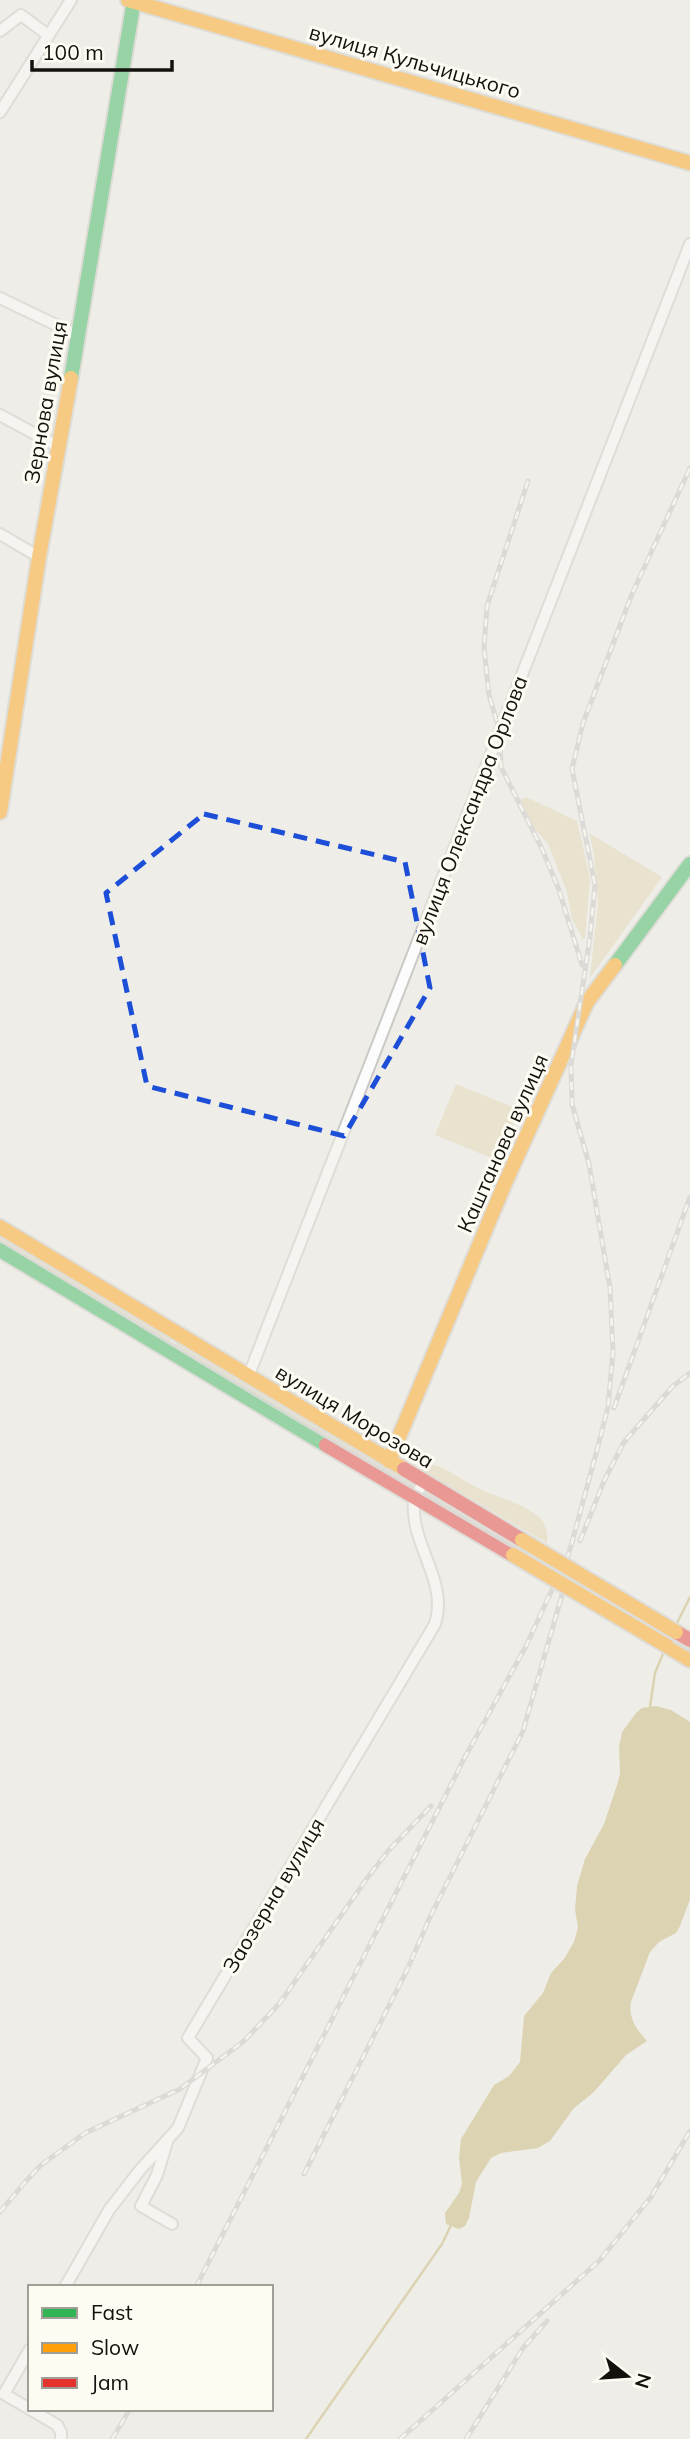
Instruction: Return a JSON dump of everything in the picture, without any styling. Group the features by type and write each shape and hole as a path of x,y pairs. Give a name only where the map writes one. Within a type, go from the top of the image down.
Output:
{"street":[{"path":"0,112 71,0"},
{"name":"вулиця Кульчицького","path":"132,1 690,163"},
{"name":"Зернова вулиця","path":"1,802 132,1"},
{"path":"0,31 21,15 48,36"},
{"name":"вулиця Олександра Орлова","path":"248,1377 690,244"},
{"path":"0,298 79,336"},
{"path":"0,415 59,447"},
{"path":"0,534 39,557"},
{"name":"Каштанова вулиця","path":"389,1461 505,1184 587,1002 690,864"},
{"name":"вулиця Морозова","path":"0,1227 690,1640"},
{"name":"вулиця Морозова","path":"0,1250 414,1499 690,1660"},
{"path":"168,1352 178,1335"},
{"path":"414,1499 424,1481"},
{"name":"Заозерна вулиця","path":"66,2285 109,2210 178,2128 207,2058 188,2038 435,1624 439,1610 438,1593 418,1538 414,1499"},
{"path":"167,2139 157,2175 141,2206 172,2224"},
{"path":"28,2352 4,2394 28,2408"},
{"path":"33,2411 57,2425 61,2431 61,2439"}],"highlighted area":[{"path":"204,814 405,862 430,988 344,1136 147,1086 106,893"}],"shaded area":[{"path":"526,797 577,821 590,878 583,939 572,919 567,892 548,844 521,813 516,802"},
{"path":"589,833 662,877 590,978 598,903 594,853"},
{"path":"456,1084 520,1110 499,1161 435,1135"},
{"path":"0,1232 173,1336 167,1346 0,1246"},
{"path":"178,1339 415,1482 410,1490 172,1350"},
{"path":"428,1464 447,1470 476,1487 533,1513 544,1523 547,1543 425,1472"},
{"path":"428,1488 690,1642 690,1656 423,1498"},
{"path":"656,1706 671,1710 690,1722 690,1899 676,1933 659,1942 650,1952 631,2002 632,2018 647,2041 626,2055 593,2093 574,2108 550,2141 538,2148 501,2153 491,2158 476,2182 465,2226 459,2229 446,2224 445,2213 462,2184 459,2158 461,2139 494,2085 509,2076 520,2062 524,2016 543,1993 551,1973 574,1942 578,1927 575,1910 577,1886 585,1859 604,1824 618,1782 622,1732 642,1708"}],"waterway":[{"path":"675,1627 690,1597"},
{"path":"650,1707 655,1673 665,1649"},
{"path":"306,2439 442,2244 451,2225"}],"tram line":[{"path":"0,1241 269,1404 690,1652"}],"railway":[{"path":"197,2285 465,1757 526,1646 569,1553 597,1450 608,1407 613,1352 610,1288 589,1164 572,1104 571,1065 595,885 572,769 583,723 632,594 690,468"},
{"path":"528,481 487,606 484,647 489,695 500,732 501,767 543,851 559,890 582,965"},
{"path":"614,1408 690,1197"},
{"path":"580,1541 604,1481 624,1442 673,1386 690,1373"},
{"path":"304,2174 523,1731 568,1574"},
{"path":"0,2212 41,2165 85,2133 180,2089 244,2041 279,2004 388,1851 431,1806"},
{"path":"400,2439 599,2261 651,2197 690,2131"},
{"path":"466,2439 523,2348 547,2321"},
{"path":"112,2439 129,2411"}],"traffic: fast":[{"path":"71,378 134,0"},
{"path":"615,965 690,864"},
{"path":"0,1250 326,1445"}],"traffic: slow":[{"path":"128,0 690,163"},
{"path":"0,812 39,557 71,378"},
{"path":"389,1461 505,1183 587,1002 615,965"},
{"path":"0,1227 404,1469"},
{"path":"522,1540 676,1632"},
{"path":"513,1555 667,1646"},
{"path":"667,1646 690,1660"}],"traffic: jam":[{"path":"326,1445 513,1555"},
{"path":"404,1469 522,1540"},
{"path":"676,1632 690,1640"}]}
